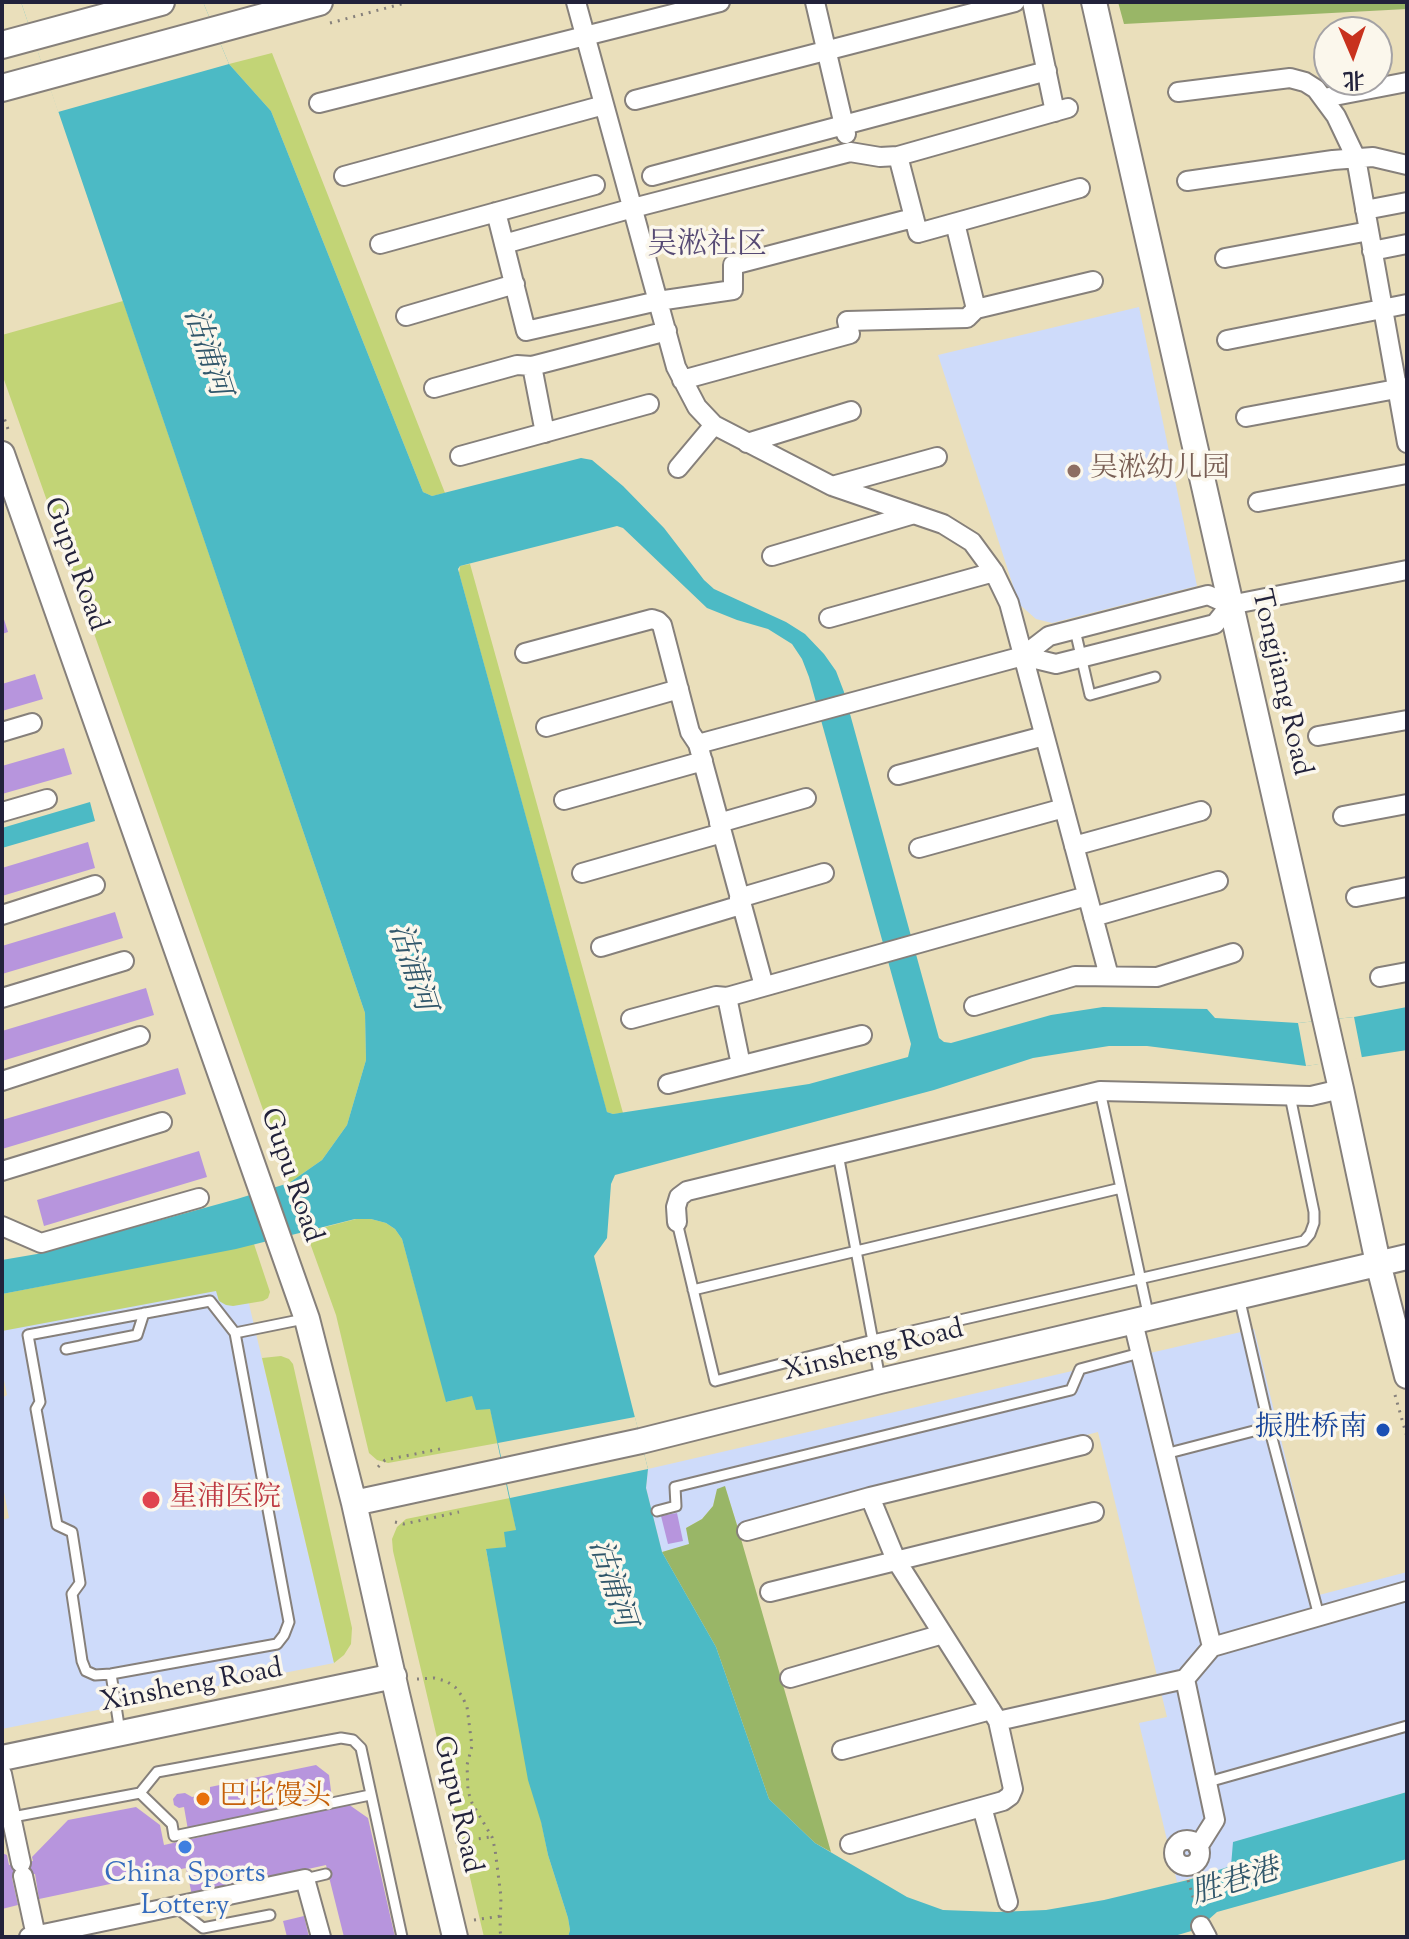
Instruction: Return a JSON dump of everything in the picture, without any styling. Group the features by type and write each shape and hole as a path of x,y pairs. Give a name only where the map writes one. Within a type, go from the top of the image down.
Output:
{"main road":[{"path":"2,45 161,2"},
{"path":"2,88 319,2"}],"street":[{"path":"576,2 676,367 697,407 714,425 832,486 943,524 972,542 994,572 1009,603 1109,976"},
{"path":"319,103 720,2"},
{"path":"815,2 850,152"},
{"path":"635,100 1015,2"},
{"path":"504,244 850,152 880,157 898,156 1062,110 1047,71 1032,2"},
{"name":"Tongjiang Road","path":"1094,2 1378,1263 1407,1376"},
{"path":"652,176 1047,71"},
{"path":"1178,92 1290,78 1316,89 1336,116 1356,158 1382,309 1402,388 1407,443"},
{"path":"1324,98 1407,82"},
{"path":"344,176 604,105"},
{"path":"898,156 918,233 1080,188"},
{"path":"1187,181 1356,158 1373,157 1407,165"},
{"path":"380,244 595,185"},
{"path":"1365,210 1407,202"},
{"path":"496,212 526,331 658,301 733,290 733,265 913,218"},
{"path":"955,223 976,309"},
{"path":"1225,258 1369,231"},
{"path":"1372,251 1407,244"},
{"path":"682,380 850,334 847,321 967,318 976,309 1093,281"},
{"path":"406,316 515,284"},
{"path":"1227,340 1407,304"},
{"path":"434,388 517,365 532,366 667,331"},
{"path":"532,366 545,433"},
{"path":"1246,417 1402,388"},
{"path":"460,456 649,404"},
{"path":"747,443 851,411"},
{"path":"678,468 714,425"},
{"name":"Gupu Road","path":"2,454 9,493 307,1319 354,1503 405,1677 455,1937"},
{"path":"832,486 937,457"},
{"path":"1258,502 1407,474"},
{"path":"772,556 914,514"},
{"path":"564,800 813,713 1023,656 1049,636 1208,595 1230,605 1407,570"},
{"path":"829,618 994,572"},
{"path":"1023,656 1056,664 1081,658 1215,624 1230,605"},
{"path":"525,653 652,619 662,625 764,986"},
{"path":"546,727 679,689"},
{"path":"1318,736 1407,720"},
{"path":"2,732 32,723"},
{"path":"898,775 1044,736"},
{"path":"582,873 806,798"},
{"path":"2,812 47,799"},
{"path":"1343,816 1407,804"},
{"path":"919,848 1064,808"},
{"path":"1074,846 1201,811"},
{"path":"601,947 824,873"},
{"path":"1093,917 1218,881"},
{"path":"2,915 95,885"},
{"path":"1356,897 1407,887"},
{"path":"631,1019 716,996 727,997 1087,896"},
{"path":"974,1006 1075,976 1157,977 1233,953"},
{"path":"2,998 124,961"},
{"path":"1380,977 1407,972"},
{"path":"727,997 741,1065"},
{"path":"668,1084 862,1035"},
{"path":"2,1081 140,1036"},
{"path":"677,1222 679,1197 687,1191 1100,1091 1311,1096 1341,1089"},
{"path":"2,1171 162,1122"},
{"path":"2,1226 41,1243 199,1198"},
{"name":"Xinsheng Road","path":"354,1503 641,1441 880,1381 1407,1257"},
{"path":"1141,1320 1140,1353 1212,1647"},
{"path":"747,1531 870,1497 1083,1445"},
{"path":"850,1844 1003,1801 1013,1789 995,1715 896,1560 870,1497"},
{"path":"770,1592 1094,1512"},
{"path":"842,1750 995,1715 1185,1679 1212,1647 1407,1591"},
{"path":"790,1678 943,1634"},
{"name":"Xinsheng Road","path":"2,1758 405,1677"},
{"path":"1185,1679 1215,1820 1193,1864"},
{"path":"2,1774 6,1818 22,1869 33,1936 305,1879 321,1937"},
{"path":"982,1807 1008,1902"}],"lane":[{"path":"1075,630 1090,695 1155,677"},
{"path":"1100,1091 1141,1278 1141,1320"},
{"path":"677,1222 715,1381 873,1340 1304,1241 1314,1223 1314,1212 1290,1096"},
{"path":"838,1154 880,1381"},
{"path":"693,1290 1121,1188"},
{"path":"1239,1297 1269,1427 1319,1616"},
{"path":"210,1301 235,1333 289,1622 284,1635 277,1644 95,1675 86,1671 82,1661 72,1594 80,1583 72,1532 57,1525 36,1409 40,1402 28,1335 210,1301"},
{"path":"66,1349 137,1335 144,1313"},
{"path":"235,1333 307,1319"},
{"path":"657,1511 676,1506 675,1487 1071,1390 1080,1369 1140,1353"},
{"path":"1165,1454 1269,1427"},
{"path":"111,1674 120,1732"},
{"path":"1208,1782 1407,1726"},
{"path":"6,1818 140,1793 157,1772 341,1738 353,1740 361,1748 382,1860 402,1937"},
{"path":"140,1793 172,1824 174,1836 370,1795"},
{"path":"305,1879 326,1874"},
{"path":"174,1906 203,1928 270,1915"}],"path":[{"path":"378,1467 385,1460 440,1449"},
{"path":"395,1522 404,1524 459,1512"},
{"path":"405,1677 446,1681 455,1687 467,1707 472,1746 467,1765 468,1791 492,1837 499,1879 501,1937"},
{"path":"455,1842 492,1837"},
{"path":"1193,1864 1204,1932"},
{"path":"474,1920 501,1916"}],"shaded area":[{"name":"吴淞幼儿园","path":"1139,307 1197,586 1052,623 1036,619 1019,604 938,355"},
{"name":"星浦医院","path":"236,1249 334,1663 2,1729 2,1520 9,1518 2,1482 2,1398 7,1395 2,1370 2,1294"},
{"path":"1254,1329 1319,1595 1407,1572 1407,1792 1234,1842 1232,1866 1177,1882 1139,1723 1167,1717 1098,1432 737,1525 725,1487 717,1490 713,1506 702,1519 686,1528 690,1544 662,1552 646,1488 648,1469"}],"green space":[{"path":"1118,2 1407,2 1407,9 1124,24"},
{"path":"272,53 445,493 432,496 423,492 271,111 229,64"},
{"path":"123,301 365,1013 366,1060 347,1125 322,1160 289,1183 2,374 2,335"},
{"path":"470,564 623,1113 607,1112 605,1106 459,573 460,566"},
{"path":"356,1219 386,1223 402,1239 447,1402 473,1395 490,1408 498,1443 388,1463 377,1460 369,1453 336,1315 306,1232"},
{"path":"254,1244 270,1292 263,1301 226,1305 219,1301 216,1291 2,1331 2,1294"},
{"path":"281,1356 293,1364 352,1628 351,1644 334,1663 262,1358"},
{"path":"725,1486 831,1852 815,1843 769,1799 716,1647 662,1552 689,1544 686,1528 702,1519 713,1506 717,1489"},
{"path":"510,1498 516,1530 506,1547 486,1550 548,1855 568,1918 568,1937 484,1937 393,1551 392,1539 397,1527 406,1519"}],"water":[{"path":"21,2 203,2 229,64 271,111 423,492 432,496 581,458 592,460 664,528 714,589 786,622 805,634 824,654 836,671 844,692 939,1038 944,1042 951,1043 1051,1015 1103,1007 1207,1009 1215,1018 1298,1023 1407,1007 1407,1050 1306,1066 1147,1046 1109,1046 1033,1058 934,1090 615,1175 611,1184 607,1238 594,1256 648,1469 646,1488 662,1552 716,1647 769,1799 815,1843 907,1897 943,1910 1046,1910 1104,1900 1188,1880 1231,1866 1233,1842 1407,1792 1407,1859 1217,1912 1198,1929 1171,1937 568,1937 568,1918 528,1780 486,1549 506,1547 504,1532 516,1530 490,1409 476,1410 472,1396 446,1402 402,1239 395,1229 371,1219 355,1219 236,1249 2,1294 2,1260 37,1254 289,1183 322,1160 347,1125 366,1060 365,1013","holes":["617,526 623,528 707,608 768,629 792,644 802,659 911,1044 908,1057 809,1084 613,1114 607,1112 458,569"]},
{"path":"90,802 95,821 2,848 2,828"}],"pier":[{"path":"21,2 203,2 229,64 58,112"},
{"path":"1354,1017 1362,1058 1306,1066 1298,1023"},
{"path":"635,1417 648,1469 510,1498 498,1443"}],"building":[{"path":"2,613 8,632 2,634"},
{"path":"35,674 43,699 2,711 2,684"},
{"path":"64,748 72,774 2,794 2,766"},
{"path":"88,842 95,868 2,896 2,868"},
{"path":"115,912 123,938 2,974 2,946"},
{"path":"146,988 154,1015 2,1061 2,1031"},
{"path":"178,1068 186,1094 2,1149 2,1120"},
{"path":"199,1151 207,1177 44,1226 37,1200"},
{"path":"677,1513 683,1541 668,1544 661,1516"},
{"path":"316,1765 329,1775 332,1799 188,1830 184,1807 174,1805 173,1799 177,1794 185,1793 192,1797 210,1794 210,1787"},
{"path":"348,1804 368,1818 395,1937 344,1937 326,1865 192,1895 186,1868 39,1899 35,1874 12,1878 18,1905 2,1909 2,1853 7,1855 9,1865 33,1861 32,1857 68,1820 136,1807 160,1825 164,1845"},
{"path":"304,1916 309,1937 287,1937 283,1921"}],"place":[{"name":"吴淞幼儿园","path":"1074,471"},
{"name":"振胜桥南","path":"1383,1430"},
{"name":"星浦医院","path":"151,1500"},
{"name":"巴比馒头","path":"203,1799"},
{"name":"China Sports Lottery","path":"185,1847"}],"district":[{"name":"吴淞社区","path":"707,248"}],"water label":[{"name":"沽浦河","path":"204,353"},
{"name":"沽浦河","path":"409,968"},
{"name":"沽浦河","path":"609,1584"},
{"name":"胜巷港","path":"1236,1885"}]}
